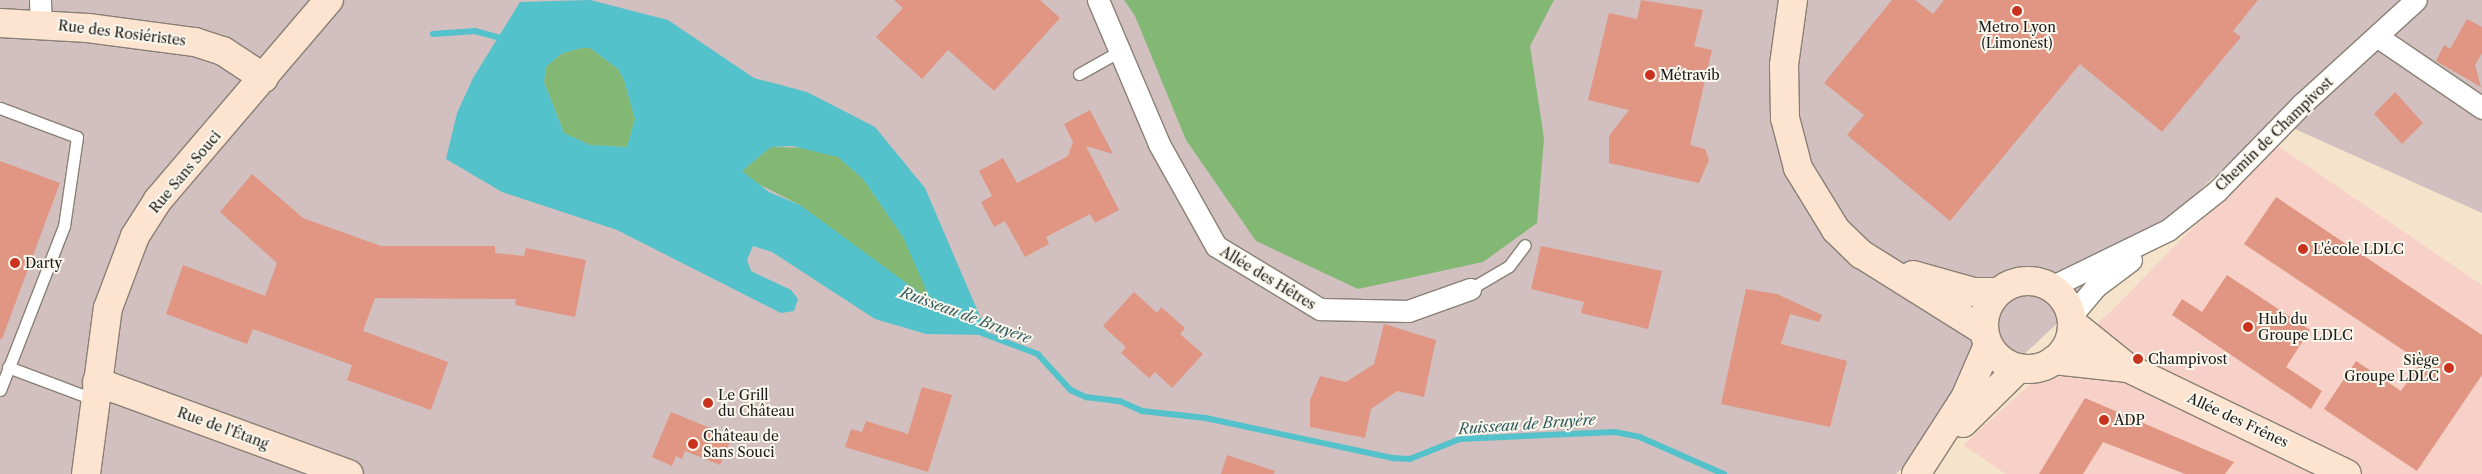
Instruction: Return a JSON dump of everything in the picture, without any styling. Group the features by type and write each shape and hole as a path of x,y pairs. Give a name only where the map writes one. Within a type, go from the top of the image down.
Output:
{"street":[{"name":"Rue Sans Souci","path":"88,471 96,391 108,308 135,236 158,200 329,0"},
{"name":"Allée des Hêtres","path":"1098,0 1159,144 1216,246 1320,309 1408,311 1470,289"},
{"path":"1792,0 1784,65 1785,118 1798,168 1836,230 1861,254 1986,338 2006,364 2019,368"},
{"name":"Chemin de Champivost","path":"2071,319 2095,287 2217,191 2302,104 2378,37 2416,0"},
{"name":"Rue des Rosiéristes","path":"0,23 41,12 195,42 223,51 264,78"},
{"path":"2378,37 2482,108"},
{"name":"Chemin de Champivost","path":"2050,287 2168,230"},
{"path":"1861,254 1931,282 1974,292 1998,292 2024,281 2050,287 2071,319 2064,350 2054,360 2019,368 1988,395 1917,474"},
{"path":"1917,474 1965,398 1986,338 1989,303 1998,292"},
{"name":"Allée des Frênes","path":"2071,319 2128,368 2347,474"},
{"name":"Allée des Frênes","path":"2054,360 2128,368"},
{"name":"Rue de l'Étang","path":"96,391 350,474"}],"lane":[{"path":"1079,74 1120,51"},
{"path":"0,108 77,137 64,226 0,390"},
{"path":"1470,289 1509,266 1525,245"},
{"path":"8,367 96,391"}],"shaded area":[{"path":"0,0 2482,0 2482,213 2275,120 1896,474 0,474"},
{"path":"2275,144 2482,285 2482,474 2006,474 1963,445 2112,310"}],"green space":[{"path":"1124,0 1554,0 1530,46 1544,138 1537,223 1483,262 1358,289 1256,241 1186,140 1135,16"},
{"path":"581,48 590,48 618,69 624,80 635,119 627,147 590,145 564,133 544,82 546,67 561,54"},
{"path":"771,147 812,148 838,157 863,179 903,237 934,299 923,298 800,205 749,179 742,171"}],"water":[{"path":"590,0 668,20 754,78 807,92 875,127 925,188 988,335 926,334 875,319 772,252 753,246 747,260 751,271 791,290 798,299 794,311 781,313 617,230 502,192 446,159 457,113 473,78 520,2","holes":["581,48 590,48 618,69 624,80 635,119 627,147 590,145 564,133 544,82 546,67 561,54","792,146 838,157 863,179 903,237 931,301 800,205 769,192 742,171 771,147"]}],"building":[{"path":"894,0 1040,0 1060,18 994,91 948,50 922,79 876,37 903,8"},
{"name":"Métravib","path":"1641,0 1703,10 1694,46 1712,50 1690,145 1705,149 1709,160 1699,183 1609,163 1609,136 1629,110 1588,100 1609,13 1637,19"},
{"path":"1892,0 1915,0 1933,14 1944,0 2258,0 2233,31 2241,37 2162,132 2080,64 1950,221 1847,135 1864,115 1824,83"},
{"path":"2467,19 2482,27 2482,53 2475,65 2481,87 2436,61 2444,45 2450,49"},
{"path":"2395,92 2423,123 2402,144 2374,114"},
{"path":"1090,110 1113,154 1086,146 1119,210 1095,223 1090,214 1046,237 1049,244 1025,257 1005,221 994,227 981,202 992,196 979,171 1003,158 1017,183 1068,156 1073,142 1064,124"},
{"name":"Darty","path":"0,161 60,183 2,339 0,339"},
{"path":"252,174 303,218 381,246 495,246 495,253 524,256 526,248 586,260 575,317 515,305 516,299 375,298 363,331 448,362 431,410 347,380 352,365 253,329 247,344 166,314 183,265 265,296 277,263 220,212"},
{"name":"Siège Groupe LDLC","path":"2276,197 2482,335 2482,375 2417,471 2324,409 2356,361 2401,391 2421,362 2244,244"},
{"path":"1541,246 1662,271 1648,329 1581,313 1584,302 1531,289"},
{"name":"Hub du Groupe LDLC","path":"2227,275 2310,330 2286,367 2322,391 2311,409 2172,315 2182,299 2202,312"},
{"path":"1746,289 1777,294 1822,315 1819,322 1790,314 1781,344 1847,361 1830,427 1721,404"},
{"path":"1134,292 1157,313 1161,307 1185,328 1180,334 1203,354 1172,388 1155,372 1149,378 1121,353 1126,347 1103,326"},
{"path":"1384,324 1436,340 1424,397 1397,391 1371,409 1365,438 1310,427 1310,400 1320,376 1346,382 1374,364"},
{"path":"922,387 952,395 928,472 845,447 851,429 862,432 866,421 908,434"},
{"name":"ADP","path":"2085,398 2234,462 2225,474 2185,474 2103,442 2083,474 2039,474"},
{"name":"Château de Sans Souci","path":"671,412 732,437 720,465 685,451 682,459 676,456 672,466 652,457"},
{"path":"1227,455 1275,471 1274,474 1221,474"}],"waterway":[{"name":"Ruisseau de Bruyère","path":"433,34 475,31 501,38 503,44"},
{"name":"Ruisseau de Bruyère","path":"982,333 1038,354 1071,390 1086,397 1120,401 1142,411 1206,418 1392,458 1410,459 1460,439 1615,432 1640,437 1724,474"}],"place":[{"name":"Metro Lyon (Limonest)","path":"2017,11"},
{"name":"Métravib","path":"1650,75"},
{"name":"L'école LDLC","path":"2303,249"},
{"name":"Darty","path":"15,263"},
{"name":"Hub du Groupe LDLC","path":"2248,327"},
{"name":"Champivost","path":"2138,359"},
{"name":"Siège Groupe LDLC","path":"2449,368"},
{"name":"Le Grill du Château","path":"708,403"},
{"name":"ADP","path":"2104,420"},
{"name":"Château de Sans Souci","path":"693,444"}]}
